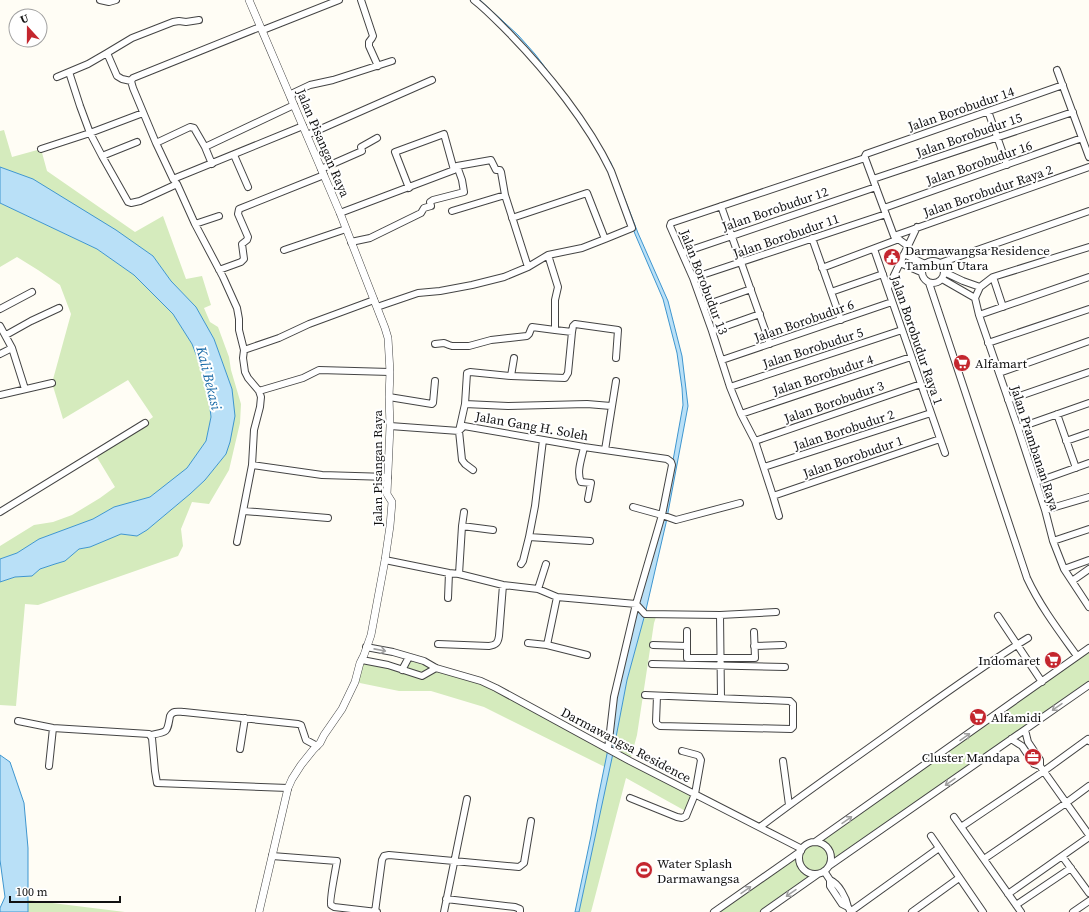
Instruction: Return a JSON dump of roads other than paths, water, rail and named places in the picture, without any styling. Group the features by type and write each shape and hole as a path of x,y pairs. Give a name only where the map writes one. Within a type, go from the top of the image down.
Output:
{"street":[{"path":"100,0 109,2 116,0"},
{"name":"Jalan Pisangan Raya","path":"250,0 340,213 388,338 390,372 390,426 387,494 392,502 385,560 371,635 355,682 342,709 320,743 301,765 288,788 259,912"},
{"path":"131,81 134,78 261,28 339,0"},
{"path":"361,0 373,36 369,42 369,46 378,66"},
{"path":"377,307 418,294 440,292 498,278 528,267 548,255 582,248 632,228 611,171 590,133 524,49 490,12 474,0"},
{"path":"57,77 88,64 132,38 173,22 199,20"},
{"path":"107,53 117,76 131,81"},
{"path":"204,147 293,102 293,93 310,85 333,80 392,62"},
{"path":"1057,70 1089,157"},
{"path":"69,72 90,133 129,203 140,201 212,164 303,126"},
{"path":"306,135 432,80"},
{"path":"131,81 156,142 220,270 237,308 246,372 248,378 259,391 260,407 254,430 252,465 237,542"},
{"name":"Jalan Borobudur 14","path":"866,156 1063,85"},
{"path":"988,111 1007,165"},
{"name":"Jalan Borobudur 15","path":"873,179 1073,112"},
{"path":"41,149 90,133 143,113"},
{"path":"156,142 193,127 196,129 212,164"},
{"path":"351,242 370,238 421,213 424,208 431,206 430,202 433,200 464,192 462,180 456,168 444,134 395,152 409,188"},
{"path":"220,270 241,262 244,259 242,244 248,237 238,214 239,209 322,172 362,151 361,147 377,138"},
{"name":"Jalan Borobudur 16","path":"885,211 1082,138"},
{"path":"102,156 137,142"},
{"path":"234,155 248,187"},
{"path":"866,156 885,211 897,237 908,246"},
{"name":"Jalan Borobudur 13","path":"779,516 755,441 741,414 730,387 693,278 670,226 671,223 866,156"},
{"path":"340,213 409,188 456,168 491,160 496,170 500,170 505,195 528,267"},
{"name":"Jalan Borobudur Raya 2","path":"822,268 874,249 917,227 1089,167"},
{"name":"Jalan Borobudur 12","path":"682,253 876,187"},
{"path":"512,218 587,193 605,239"},
{"path":"452,211 505,195"},
{"path":"721,206 770,344"},
{"name":"Jalan Borobudur 11","path":"693,278 812,238 885,211"},
{"path":"940,263 944,269 942,279 936,283 929,283 923,279 921,272 922,269 925,264 930,261 940,263 1089,211"},
{"path":"196,224 219,216"},
{"path":"888,288 917,227"},
{"path":"284,250 346,229"},
{"path":"812,238 841,320"},
{"path":"942,279 975,298 980,287 994,277 1089,246"},
{"name":"Jalan Borobudur Raya 1","path":"874,249 944,453"},
{"path":"904,254 925,264"},
{"path":"548,255 558,287 555,300 555,330"},
{"path":"900,263 921,272"},
{"path":"944,272 980,287"},
{"path":"831,292 883,274"},
{"path":"994,277 1003,307"},
{"path":"978,315 1089,277"},
{"path":"929,283 1027,578 1039,601 1077,656"},
{"path":"703,306 751,289"},
{"path":"0,309 32,292"},
{"name":"Jalan Prambanan Raya","path":"975,298 978,315 1036,482 1053,541 1064,569 1087,600 1089,607"},
{"path":"244,350 279,338 309,324 374,300"},
{"name":"Jalan Borobudur 6","path":"722,360 892,302"},
{"path":"6,335 59,308"},
{"path":"988,343 1089,309"},
{"path":"712,331 760,314"},
{"path":"473,470 463,462 459,432 465,404 466,375 468,372 511,376 565,378 568,373 572,332 575,324 618,330 616,358"},
{"path":"0,326 12,348 25,389"},
{"path":"435,344 444,343 452,346 469,346 491,340 528,335 532,327 572,332"},
{"name":"Jalan Borobudur 5","path":"730,387 902,330"},
{"path":"999,373 1089,341"},
{"path":"0,354 12,348"},
{"name":"Jalan Borobudur 4","path":"741,414 911,357"},
{"path":"511,376 514,358"},
{"path":"259,391 303,378 319,370 390,372"},
{"path":"1008,400 1089,372"},
{"path":"389,398 432,404 435,381"},
{"path":"605,450 616,381"},
{"path":"0,395 52,383"},
{"name":"Jalan Borobudur 3","path":"755,441 921,384"},
{"path":"1018,428 1089,403"},
{"path":"465,404 508,406 560,404 611,406"},
{"name":"Jalan Borobudur 2","path":"764,468 931,413"},
{"path":"1057,414 1076,468"},
{"path":"0,512 145,423"},
{"name":"Jalan Gang H. Soleh","path":"390,426 459,432 464,426 584,447 666,459 671,462 672,465 662,515"},
{"path":"1066,441 1089,433"},
{"name":"Jalan Borobudur 1","path":"773,496 940,439"},
{"path":"521,564 529,537 535,506 542,440"},
{"path":"584,447 579,476 581,482 591,483 588,499"},
{"path":"1036,482 1089,463"},
{"path":"252,465 322,475 388,477"},
{"path":"1045,510 1089,497"},
{"path":"633,507 676,520 740,504"},
{"path":"244,511 328,518"},
{"path":"459,574 464,512"},
{"path":"608,749 614,697 636,604 662,515"},
{"path":"462,526 493,530"},
{"path":"1053,541 1089,529"},
{"path":"529,537 590,541"},
{"path":"385,560 459,574 504,585 538,589 557,597 636,604 645,614 720,615 776,612"},
{"path":"1064,569 1089,560"},
{"path":"538,589 546,564"},
{"path":"1072,581 1089,569"},
{"path":"448,598 449,573"},
{"path":"438,644 495,645 499,636 504,585"},
{"path":"547,645 557,597"},
{"path":"720,615 721,698"},
{"path":"998,616 1042,682"},
{"path":"687,631 687,658 785,667"},
{"path":"652,664 721,662 755,658 754,632"},
{"path":"760,827 947,692 1028,638"},
{"path":"528,643 547,645 587,654"},
{"path":"653,645 687,646"},
{"path":"754,646 783,645"},
{"name":"Darmawangsa Residence","path":"366,647 393,652 424,661 436,668 481,681 802,850"},
{"path":"714,912 807,845 815,842 1089,648"},
{"path":"402,670 409,657"},
{"path":"361,663 388,665 422,676 436,668"},
{"path":"764,912 1089,685"},
{"path":"646,695 790,701 793,704 793,727 790,729 660,726 656,722 657,696"},
{"path":"18,721 53,728 150,735 167,730 170,716 175,712 300,724 306,740 317,746"},
{"path":"240,749 245,718"},
{"path":"49,766 53,728"},
{"path":"1008,894 1089,836 1042,769 1040,760 1028,742 1025,730"},
{"path":"150,735 152,738 157,783 288,788"},
{"path":"961,827 1042,769 1088,739"},
{"path":"1011,740 1022,746 1034,764 1042,769"},
{"path":"1022,746 1028,742"},
{"path":"630,798 680,818 688,815 695,794 700,758 697,755 682,751"},
{"path":"783,761 789,805"},
{"path":"984,859 1089,786"},
{"path":"444,912 467,800"},
{"path":"954,817 1021,912"},
{"path":"272,856 337,861 330,903 331,906 376,912 382,860 384,856 389,855 515,867 521,866 524,863 531,821"},
{"path":"931,836 980,911"},
{"path":"815,842 824,845 830,851 831,860 827,869 830,886 842,904 850,911 939,848"},
{"path":"802,850 800,862 804,869 810,873 818,874"},
{"path":"1062,856 1089,894"},
{"path":"1016,905 1071,868"},
{"path":"912,912 959,878"},
{"path":"446,899 515,907 520,909 520,912"},
{"path":"1073,912 1089,901"}],"water":[{"path":"474,0 480,0 518,35 535,54 582,116 611,163 638,233 668,301 682,356 688,406 666,523 645,614 627,680 579,912 575,912 608,749 614,697 662,515 683,405 682,388 677,353 663,299 635,234 607,162 544,73"},
{"name":"Kali Bekasi","path":"0,167 33,179 116,230 153,256 171,281 196,307 214,339 232,389 235,416 226,454 205,480 147,530 137,536 121,534 90,547 79,549 65,561 40,569 32,576 15,577 0,582 0,559 17,553 39,539 93,519 114,507 150,497 187,468 206,441 211,417 207,382 192,344 173,314 134,275 97,249 0,203"},
{"path":"0,755 10,762 24,803 28,848 28,912 0,912 0,908 5,897 0,860"}],"place":[{"name":"Darmawangsa Residence Tambun Utara","path":"892,257"},
{"name":"Alfamart","path":"962,363"},
{"name":"Indomaret","path":"1053,660"},
{"name":"Alfamidi","path":"978,717"},
{"name":"Cluster Mandapa","path":"1033,757"},
{"name":"Water Splash Darmawangsa","path":"644,870"}]}
